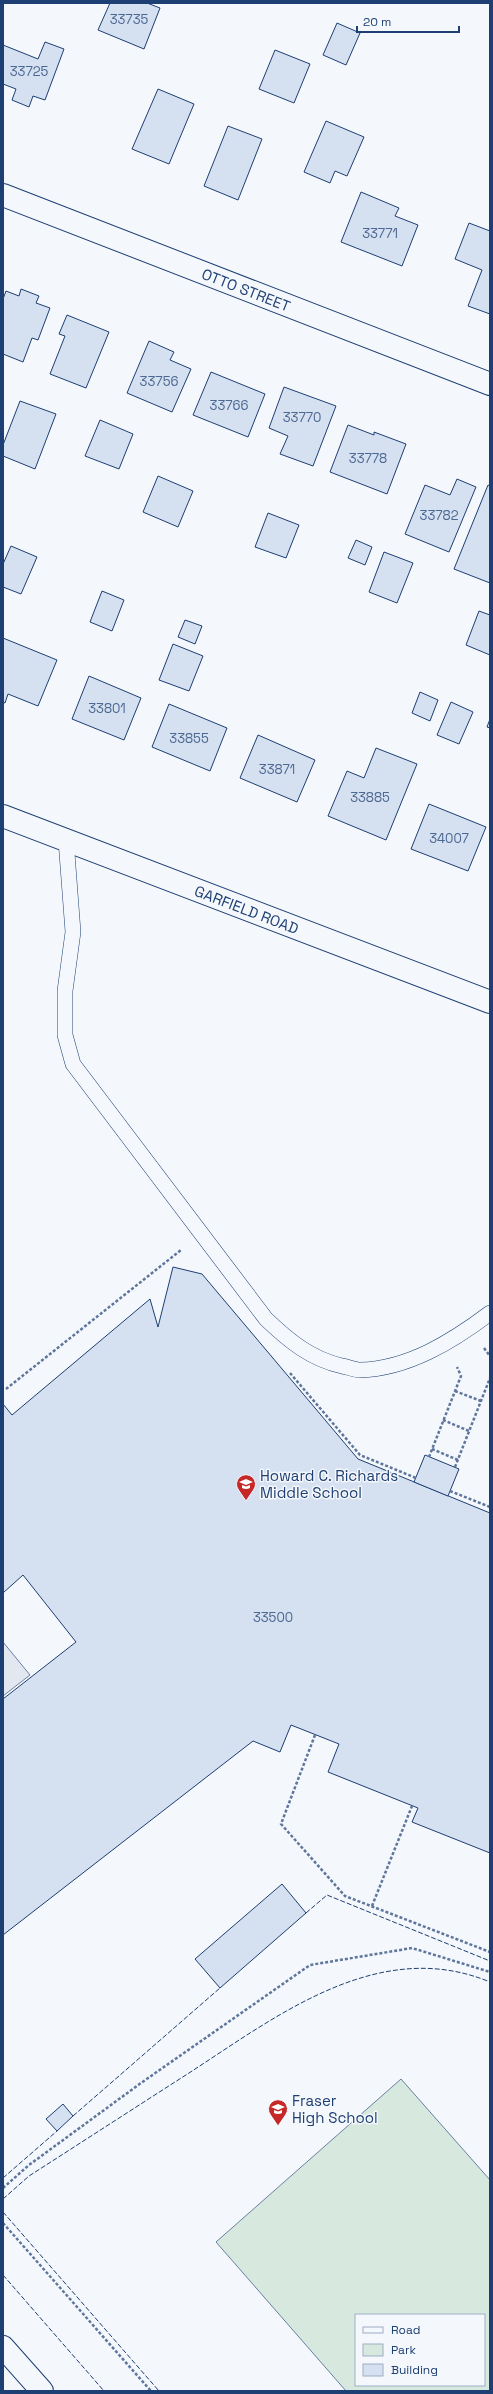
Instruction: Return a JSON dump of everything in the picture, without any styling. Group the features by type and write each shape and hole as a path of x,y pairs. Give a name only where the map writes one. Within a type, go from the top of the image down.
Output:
{"street":[{"name":"OTTO STREET","path":"3,195 490,384"},
{"name":"GARFIELD ROAD","path":"3,816 490,1002"},
{"path":"3,2347 42,2391"}],"lane":[{"path":"66,840 73,932 65,991 65,1035 72,1064 266,1318 285,1337 307,1353 332,1364 360,1370 396,1364 434,1349 490,1313"}],"path":[{"path":"6,1389 184,1248"},
{"path":"484,1347 490,1356"},
{"path":"429,1457 461,1376 457,1367"},
{"path":"288,1371 360,1455 416,1478"},
{"path":"454,1467 490,1378"},
{"path":"455,1391 481,1401"},
{"path":"443,1420 469,1431"},
{"path":"432,1449 458,1460"},
{"path":"450,1491 490,1508"},
{"path":"315,1735 281,1824 345,1896 490,1952"},
{"path":"372,1906 412,1806"},
{"path":"3,2188 29,2165 141,2083 310,1965 412,1948 490,1972"},
{"path":"3,2223 151,2391"}],"green space":[{"path":"401,2079 490,2180 490,2391 346,2391 216,2242"}],"shaded area":[{"path":"3,1642 30,1675 3,1696"}],"building":[{"path":"110,3 147,3 160,8 144,49 98,30"},
{"path":"337,23 360,33 346,65 323,55"},
{"path":"45,42 64,49 45,100 33,96 29,107 12,100 16,89 3,84 3,45 38,59"},
{"path":"275,50 310,64 294,103 259,89"},
{"path":"158,89 194,104 169,164 132,149"},
{"path":"326,121 364,137 347,176 335,171 330,183 304,172"},
{"path":"228,126 262,139 238,200 204,186"},
{"path":"361,192 399,208 395,216 418,225 402,266 341,242"},
{"path":"469,223 490,231 490,314 468,306 482,270 455,259"},
{"path":"21,289 39,296 36,303 50,308 38,340 32,338 23,362 3,354 3,299 6,291 19,296"},
{"path":"67,315 109,332 86,388 50,374 65,336 59,334"},
{"path":"149,341 174,352 170,360 191,369 172,412 127,393"},
{"path":"211,372 265,394 248,437 193,415"},
{"path":"284,387 336,406 313,466 280,454 288,436 269,428"},
{"path":"20,401 56,414 35,469 3,456 3,445"},
{"path":"100,420 133,434 119,469 85,456"},
{"path":"348,425 374,435 374,432 406,444 387,494 330,472"},
{"path":"158,476 193,491 178,527 143,512"},
{"path":"457,479 476,487 449,552 405,534 425,485 450,495"},
{"path":"488,485 490,486 490,583 454,569"},
{"path":"268,513 299,525 286,558 255,547"},
{"path":"356,540 372,547 365,565 348,558"},
{"path":"11,546 37,557 21,594 3,587 3,564"},
{"path":"384,552 413,563 397,603 369,592"},
{"path":"102,591 124,600 112,631 90,622"},
{"path":"479,611 490,615 490,655 466,645"},
{"path":"185,620 202,626 195,644 178,637"},
{"path":"3,638 57,660 38,706 8,694 5,703 3,702"},
{"path":"173,644 203,656 189,691 159,680"},
{"path":"89,676 141,698 124,740 72,719"},
{"path":"420,692 438,700 430,721 412,713"},
{"path":"451,702 473,712 459,744 437,735"},
{"path":"169,704 227,728 210,771 152,747"},
{"path":"490,719 490,728 487,727"},
{"path":"258,735 315,760 297,802 240,778"},
{"path":"376,748 417,764 386,840 328,816 347,771 364,778"},
{"path":"429,804 486,827 468,871 411,849"},
{"path":"173,1267 202,1274 358,1459 490,1513 490,1853 412,1822 418,1808 328,1772 339,1744 291,1725 280,1752 253,1741 3,1935 3,1699 76,1642 23,1575 3,1593 3,1404 12,1415 150,1299 158,1327"},
{"path":"425,1455 459,1469 448,1496 414,1482"},
{"path":"282,1884 306,1913 220,1988 195,1959"},
{"path":"63,2104 73,2116 57,2131 46,2119"}],"fence":[{"path":"306,1913 327,1895 490,1961"},
{"path":"3,2199 29,2176 258,2028 294,2007 331,1989 369,1976 409,1969 449,1970 490,1982"},
{"path":"73,2116 220,1988"},
{"path":"3,2178 57,2131"},
{"path":"3,2212 159,2391"},
{"path":"3,2275 104,2391"}],"place":[{"name":"Howard C. Richards Middle School","path":"246,1501"},
{"name":"Fraser High School","path":"278,2126"}]}
